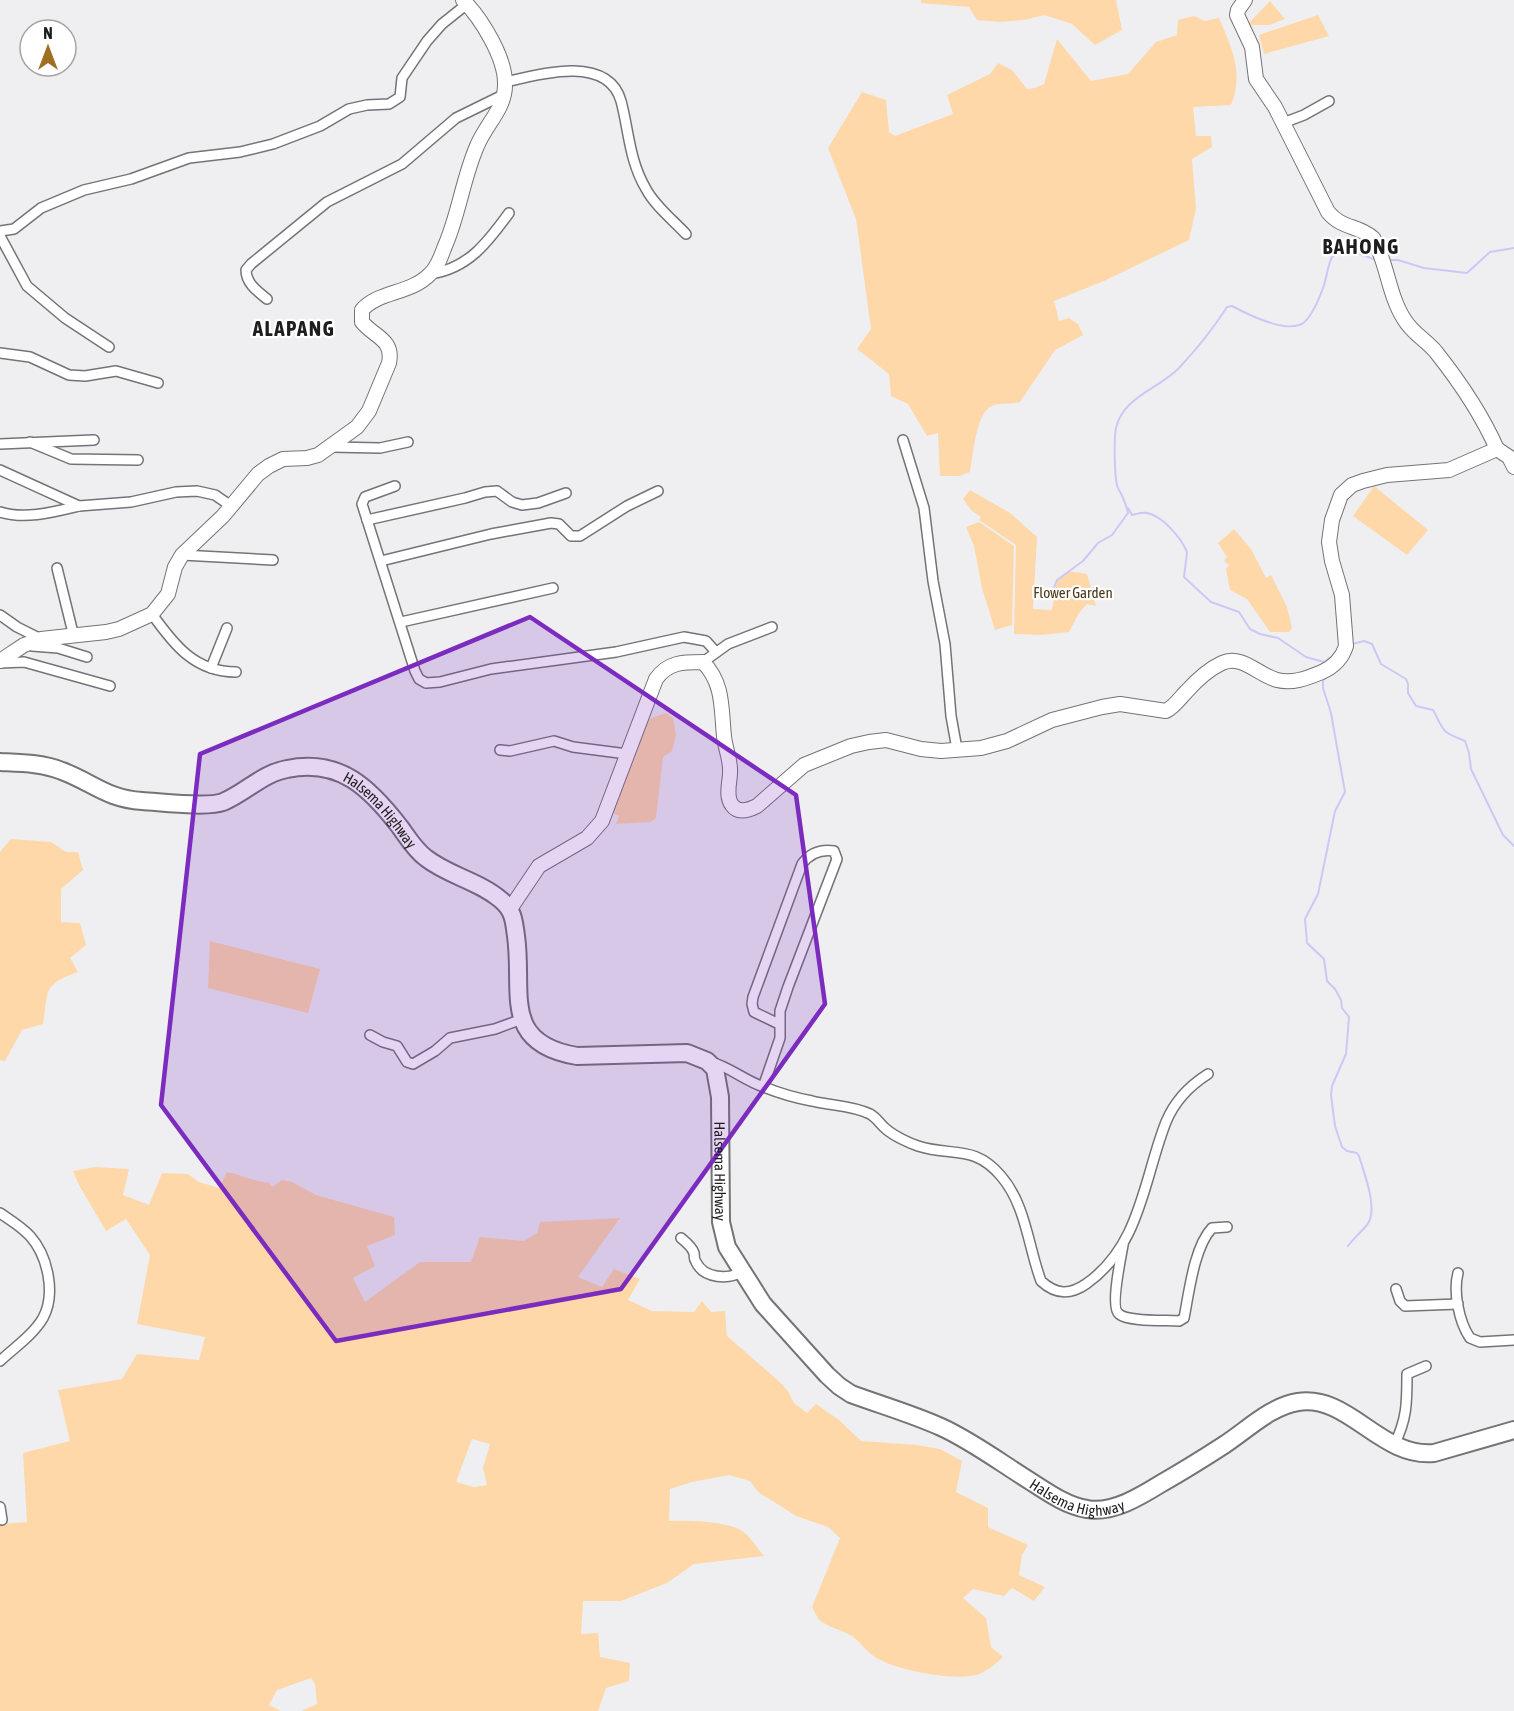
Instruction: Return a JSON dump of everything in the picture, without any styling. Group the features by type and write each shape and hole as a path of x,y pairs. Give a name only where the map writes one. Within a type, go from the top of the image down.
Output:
{"highway":[{"name":"Halsema Highway","path":"0,762 42,765 64,771 120,799 201,804 222,802 262,779 287,769 319,767 332,769 347,775 381,804 427,860 485,890 510,909"},
{"path":"510,909 518,944 522,1019 533,1038 561,1054 599,1056 687,1053 707,1061"},
{"name":"Halsema Highway","path":"707,1061 715,1069 720,1097 721,1222 727,1247 763,1304 839,1386 851,1394 941,1427 1047,1492 1085,1509 1100,1510 1113,1507 1154,1488 1223,1446 1272,1412 1285,1405 1298,1402 1310,1401 1334,1408 1394,1445 1412,1452 1434,1453 1514,1430"}],"street":[{"path":"1245,0 1237,15 1252,47 1256,79 1275,107 1328,212 1341,224 1373,237 1396,304 1407,325 1435,352 1484,421 1497,449 1509,458 1514,467"},
{"path":"0,231 14,229 42,208 84,190 141,176 189,158 240,152 273,144 320,126 349,109 395,102 400,98 402,78 427,41 465,2 491,40 499,58 505,88 503,102 476,147 450,235 440,259 430,274 418,284 371,302 362,310 361,318 364,325 388,345 390,353 389,363 364,420 331,447 312,458 283,459 269,466 247,486 212,527 182,555 175,567 164,601 152,614 119,629 75,637 41,639 24,645 0,662"},
{"path":"267,300 252,286 246,277 246,270 327,202 402,164 456,118 505,88 549,73 583,71 598,75 613,85 621,99 631,151 646,190 686,234"},
{"path":"1283,123 1304,115 1329,101"},
{"path":"430,274 453,269 469,259 493,235 509,213"},
{"path":"0,236 27,286 65,318 109,347"},
{"path":"0,353 30,357 69,375 85,376 116,371 158,383"},
{"path":"0,444 94,440"},
{"path":"903,440 924,508 933,581 945,644 952,723 957,749"},
{"path":"30,442 71,459 138,460"},
{"path":"331,447 388,448 408,442"},
{"path":"702,662 710,670 722,697 724,736 730,762 729,798 732,805 739,810 748,810 757,806 804,765 851,746 886,740 921,749 941,751 994,746 1052,720 1120,704 1166,711 1177,703 1192,685 1221,663 1230,661 1240,661 1276,680 1289,682 1303,680 1331,668 1344,653 1346,643 1342,595 1329,542 1335,510 1346,489 1363,481 1387,475 1449,470 1497,449"},
{"path":"0,470 79,506"},
{"path":"395,486 363,499 362,504 415,671 419,679 426,683 507,667 616,652 684,637 706,641 716,652"},
{"path":"0,512 19,515 42,513 79,506 131,502 176,492 197,491 215,495 231,506"},
{"path":"367,520 485,492 497,491 512,502 522,505 538,503 566,493"},
{"path":"381,561 491,534 551,523 559,524 571,536 580,536 634,502 658,491"},
{"path":"182,555 273,560"},
{"path":"57,568 75,637"},
{"path":"401,622 553,588"},
{"path":"152,614 175,645 196,661 224,672 236,672"},
{"path":"0,615 41,639"},
{"path":"510,909 539,866 587,837 602,821 656,679 662,671 672,664 702,662 741,638 772,627"},
{"path":"211,668 227,628"},
{"path":"24,645 58,648 87,657"},
{"path":"0,662 24,662 110,686"},
{"path":"500,750 510,751 554,741 573,747 627,754"},
{"path":"763,1087 780,1038 780,1011 837,859 834,851 818,851 802,864 753,997 754,1012 779,1024"},
{"path":"370,1035 397,1046 407,1062 411,1064 435,1052 450,1038 495,1029 522,1019"},
{"path":"707,1061 722,1065 763,1087 813,1101 856,1108 873,1116 886,1129 917,1146 968,1153 991,1165 1012,1191 1041,1281 1048,1288 1067,1293 1079,1289 1093,1279 1109,1262 1124,1240 1142,1204 1166,1121 1182,1095 1208,1074"},
{"path":"0,1213 22,1228 38,1245 50,1284 50,1295 42,1319 33,1331 0,1361"},
{"path":"1124,1240 1115,1307 1119,1315 1128,1318 1182,1320 1205,1238 1212,1228 1227,1227"},
{"path":"681,1238 691,1247 695,1261 708,1273 718,1277 729,1277 743,1271"},
{"path":"1109,1262 1121,1256"},
{"path":"1458,1273 1455,1289 1467,1333 1475,1341 1514,1340"},
{"path":"1396,1289 1405,1306 1458,1304"},
{"path":"1394,1445 1400,1434 1407,1407 1407,1374 1426,1366"},
{"path":"0,1508 2,1520"}],"highlighted area":[{"path":"530,617 796,795 825,1004 621,1289 336,1341 161,1105 200,754"}],"green space":[{"path":"921,0 1116,0 1122,30 1095,45 1072,24 1044,15 1000,22 977,20 969,7 921,3"},
{"path":"1270,1 1285,19 1269,25 1247,25"},
{"path":"1318,15 1329,36 1264,54 1259,35"},
{"path":"1194,16 1205,21 1219,18 1235,61 1236,82 1231,105 1193,107 1196,136 1211,136 1212,147 1192,159 1196,209 1189,240 1104,281 1054,301 1059,321 1069,318 1078,324 1083,335 1055,350 1020,402 995,405 987,410 976,435 970,472 959,476 940,476 938,433 927,436 908,404 891,396 889,374 857,349 871,329 856,219 828,148 862,92 886,100 889,132 895,136 953,114 947,95 990,74 998,63 1012,70 1027,89 1044,84 1057,39 1091,81 1128,74 1156,42 1177,35 1178,20"},
{"path":"1374,486 1428,530 1407,555 1353,516"},
{"name":"Flower Garden","path":"970,490 1010,513 1037,537 1033,609 1052,610 1057,580 1068,571 1087,574 1096,606 1087,604 1079,613 1069,632 1041,635 1014,634 1016,545 979,520 981,517 972,511 963,499"},
{"path":"979,522 1014,546 1012,625 995,630 982,588 974,546 966,527"},
{"path":"1234,529 1251,549 1266,578 1271,575 1287,607 1292,628 1289,632 1270,632 1247,599 1230,590 1226,569 1229,565 1224,561 1227,557 1218,543"},
{"path":"666,713 673,718 676,735 672,751 663,757 656,818 651,822 616,824 619,816 611,812 649,719"},
{"path":"11,839 51,842 66,852 78,852 83,870 61,889 61,922 80,923 86,945 70,958 78,972 58,981 49,990 43,1024 22,1030 5,1061 0,1060 0,852"},
{"path":"210,941 320,969 308,1013 208,988"},
{"path":"95,1167 129,1169 123,1195 149,1205 162,1173 188,1174 199,1182 219,1188 227,1172 269,1183 272,1187 282,1180 292,1182 316,1195 394,1217 395,1235 367,1246 375,1266 353,1278 365,1302 420,1262 471,1262 480,1237 524,1241 537,1233 540,1222 620,1218 578,1277 602,1287 614,1269 640,1279 628,1300 652,1311 694,1312 702,1301 711,1312 725,1311 727,1336 782,1384 794,1403 807,1413 816,1404 839,1420 861,1441 940,1449 962,1461 956,1492 988,1508 988,1527 1028,1545 1022,1555 1019,1575 1045,1587 1034,1601 1012,1588 1004,1596 973,1589 963,1598 986,1618 991,1647 1003,1657 983,1672 976,1675 953,1677 907,1670 872,1655 852,1636 821,1621 812,1607 840,1538 828,1527 796,1516 759,1493 750,1481 729,1475 670,1489 669,1521 707,1522 736,1528 748,1536 764,1556 694,1564 667,1583 621,1601 583,1601 581,1634 598,1633 600,1657 630,1663 629,1681 606,1688 598,1711 301,1711 317,1704 315,1684 311,1678 277,1690 269,1705 281,1711 0,1711 0,1524 27,1522 23,1453 70,1441 58,1390 122,1379 137,1354 199,1360 205,1337 137,1324 150,1255 126,1219 106,1231 73,1171","holes":["472,1439 490,1444 483,1468 487,1485 474,1487 456,1482"]}],"waterway":[{"path":"1387,260 1398,260 1424,268 1467,273 1490,252 1514,248"},
{"path":"1051,595 1057,580 1083,561 1098,543 1112,535 1128,513 1117,483 1115,440 1120,417 1133,401 1178,369 1227,307 1232,306 1256,318 1276,324 1286,326 1302,324 1309,317 1317,302 1332,257 1350,252 1378,261"},
{"path":"1128,508 1132,515 1147,513 1159,518 1171,528 1187,552 1184,577 1211,602 1239,612 1250,629 1278,638 1306,657 1324,662"},
{"path":"1352,644 1364,641 1372,644 1381,664 1406,679 1408,693 1416,706 1433,710 1444,730 1465,741 1471,769 1503,835 1514,846"},
{"path":"1324,662 1335,654"},
{"path":"1323,676 1323,688 1331,713 1345,792 1335,811 1318,894 1305,919 1307,943 1324,959 1327,981 1335,989 1341,1000 1342,1008 1349,1017 1346,1054 1332,1086 1331,1095 1335,1126 1342,1147 1359,1156 1372,1210 1367,1225 1348,1246"}],"district":[{"name":"BAHONG","path":"1361,246"},
{"name":"ALAPANG","path":"294,328"}]}
